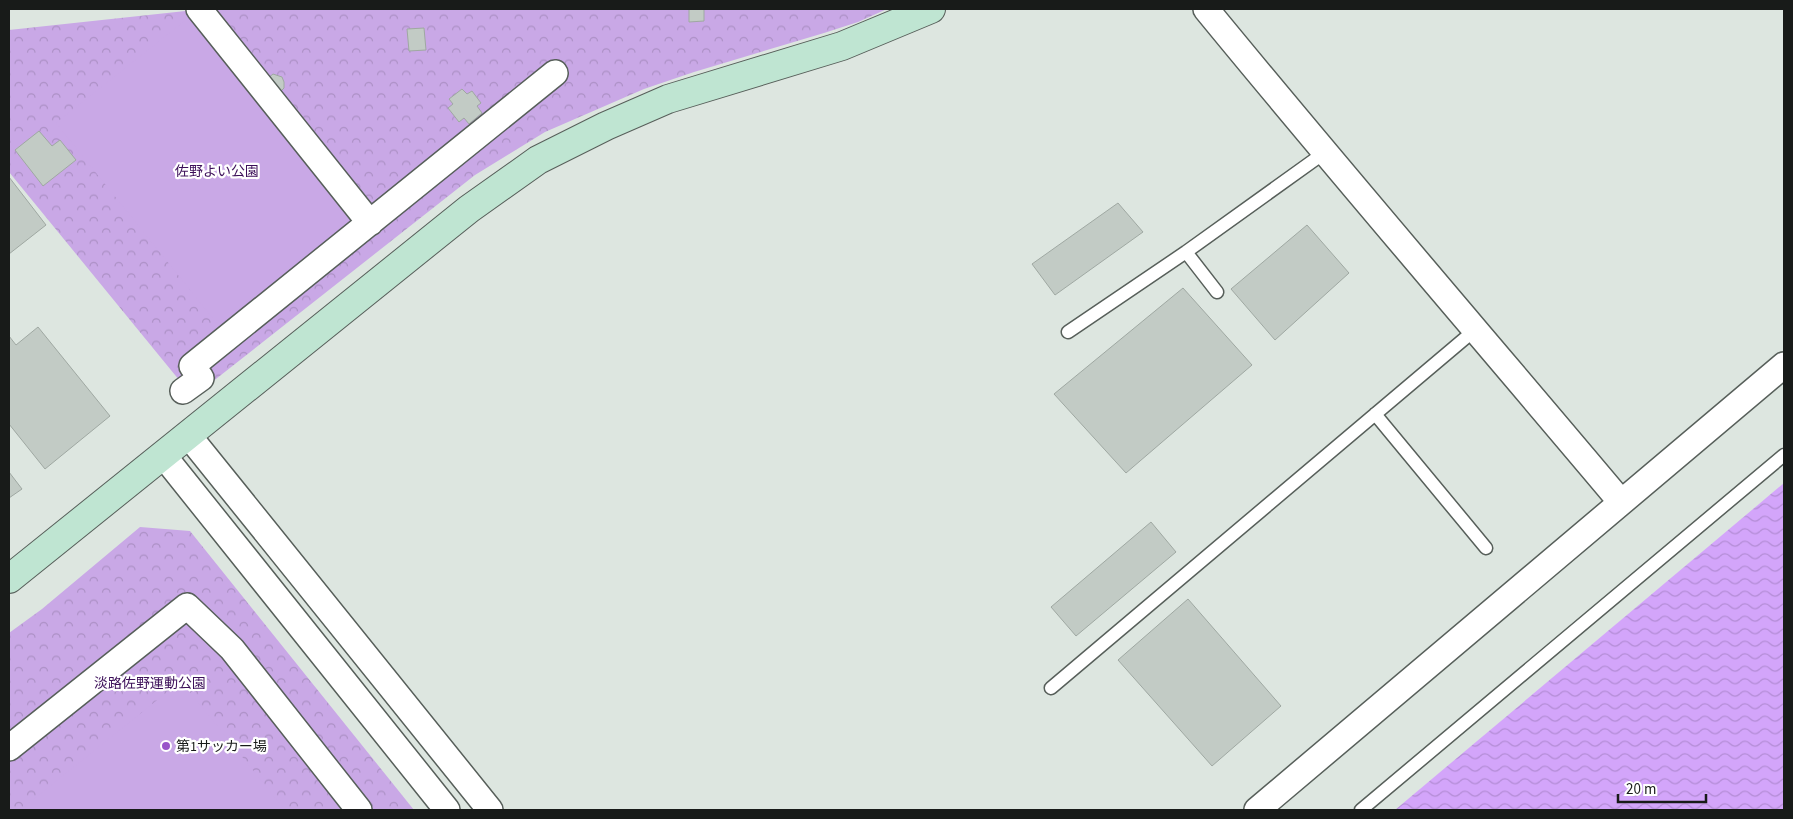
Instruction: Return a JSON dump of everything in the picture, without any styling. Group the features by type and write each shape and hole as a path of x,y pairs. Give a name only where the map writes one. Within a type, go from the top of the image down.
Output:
{"street":[{"path":"199,9 370,223"},
{"path":"9,578 461,215 538,160 606,126 668,99 842,46 931,9"},
{"path":"1206,9 1324,153 1476,329 1621,502"},
{"path":"183,391 201,378 192,366 556,74"},
{"path":"1256,810 1784,365"},
{"path":"188,435 490,810"},
{"path":"163,455 447,810"},
{"path":"9,748 187,606 232,649 359,810"}],"lane":[{"path":"1068,332 1186,252 1324,153"},
{"path":"1186,252 1217,292"},
{"path":"1050,688 1476,329"},
{"path":"1374,414 1486,548"},
{"path":"1361,810 1784,455"}],"green space":[{"name":"佐野よい公園","path":"204,9 887,9 858,22 644,89 545,132 475,175 193,397 9,172 9,30"},
{"path":"192,15 355,218 219,326 56,123"},
{"name":"淡路佐野運動公園","path":"140,527 190,531 414,810 9,810 9,633 42,609"},
{"name":"第1サッカー場","path":"181,681 285,810 20,810"}],"water":[{"path":"1784,483 1784,810 1395,810"}],"building":[{"path":"689,9 704,9 704,21 689,22"},
{"path":"424,28 426,50 409,51 407,29"},
{"path":"273,74 282,77 284,82 284,88 280,92 268,78"},
{"path":"462,89 467,94 472,91 481,103 477,106 482,113 469,124 464,118 459,122 448,108 453,104 449,99"},
{"path":"39,131 52,146 60,140 76,160 43,186 15,150"},
{"path":"9,177 46,225 9,254"},
{"path":"1118,203 1143,232 1055,295 1032,264"},
{"path":"1307,225 1349,273 1275,340 1231,289"},
{"path":"1183,288 1252,365 1126,473 1054,394"},
{"path":"38,327 110,416 45,469 9,424 9,336 16,345"},
{"path":"9,472 22,489 9,498"},
{"path":"1151,522 1176,552 1076,636 1051,607"},
{"path":"1188,599 1281,706 1212,766 1118,660"}],"place":[{"name":"第1サッカー場","path":"166,746"}]}
